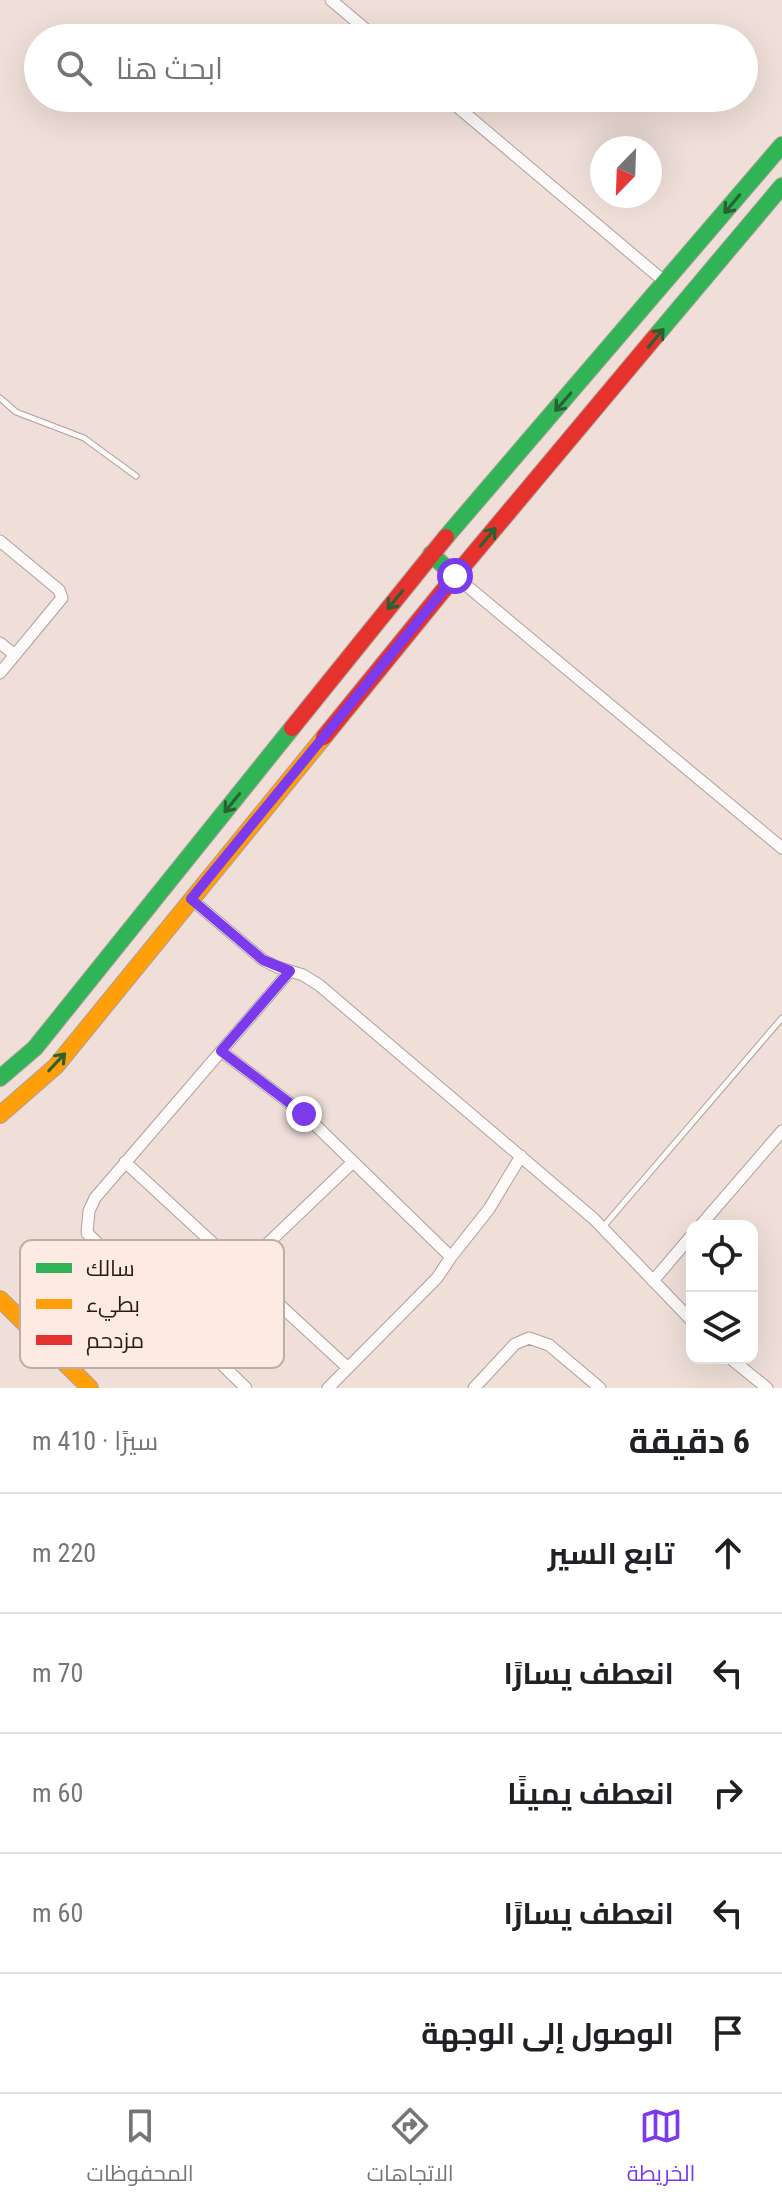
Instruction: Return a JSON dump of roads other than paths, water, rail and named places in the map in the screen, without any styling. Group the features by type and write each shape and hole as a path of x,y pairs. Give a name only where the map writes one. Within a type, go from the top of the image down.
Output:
{"main road":[{"path":"0,1078 35,1048 431,554 782,145"},
{"path":"0,1115 56,1066 455,576 781,190"},
{"path":"431,554 455,576"},
{"path":"106,962 125,979"},
{"path":"0,1299 20,1319"},
{"path":"70,1368 90,1388"}],"street":[{"path":"331,0 359,24"},
{"path":"464,112 665,282"},
{"path":"0,541 59,590 62,598 0,673"},
{"path":"455,576 782,848"},
{"path":"0,643 15,655"},
{"path":"191,899 263,960 303,975 319,985 602,1228 686,1315"},
{"path":"94,1240 87,1233 89,1211 95,1198 290,971"},
{"path":"221,1051 304,1114 451,1257"},
{"path":"705,1220 782,1131"},
{"path":"328,1388 437,1278 489,1209 521,1156"},
{"path":"125,1162 210,1240"},
{"path":"271,1240 353,1162"},
{"path":"653,1281 686,1242"},
{"path":"284,1309 348,1368"},
{"path":"474,1388 515,1344 529,1338 549,1345 593,1386"},
{"path":"737,1364 767,1388"},
{"path":"225,1368 246,1388"}],"lane":[{"path":"0,398 16,412 84,438 136,476"},
{"path":"602,1228 782,1018"}]}
